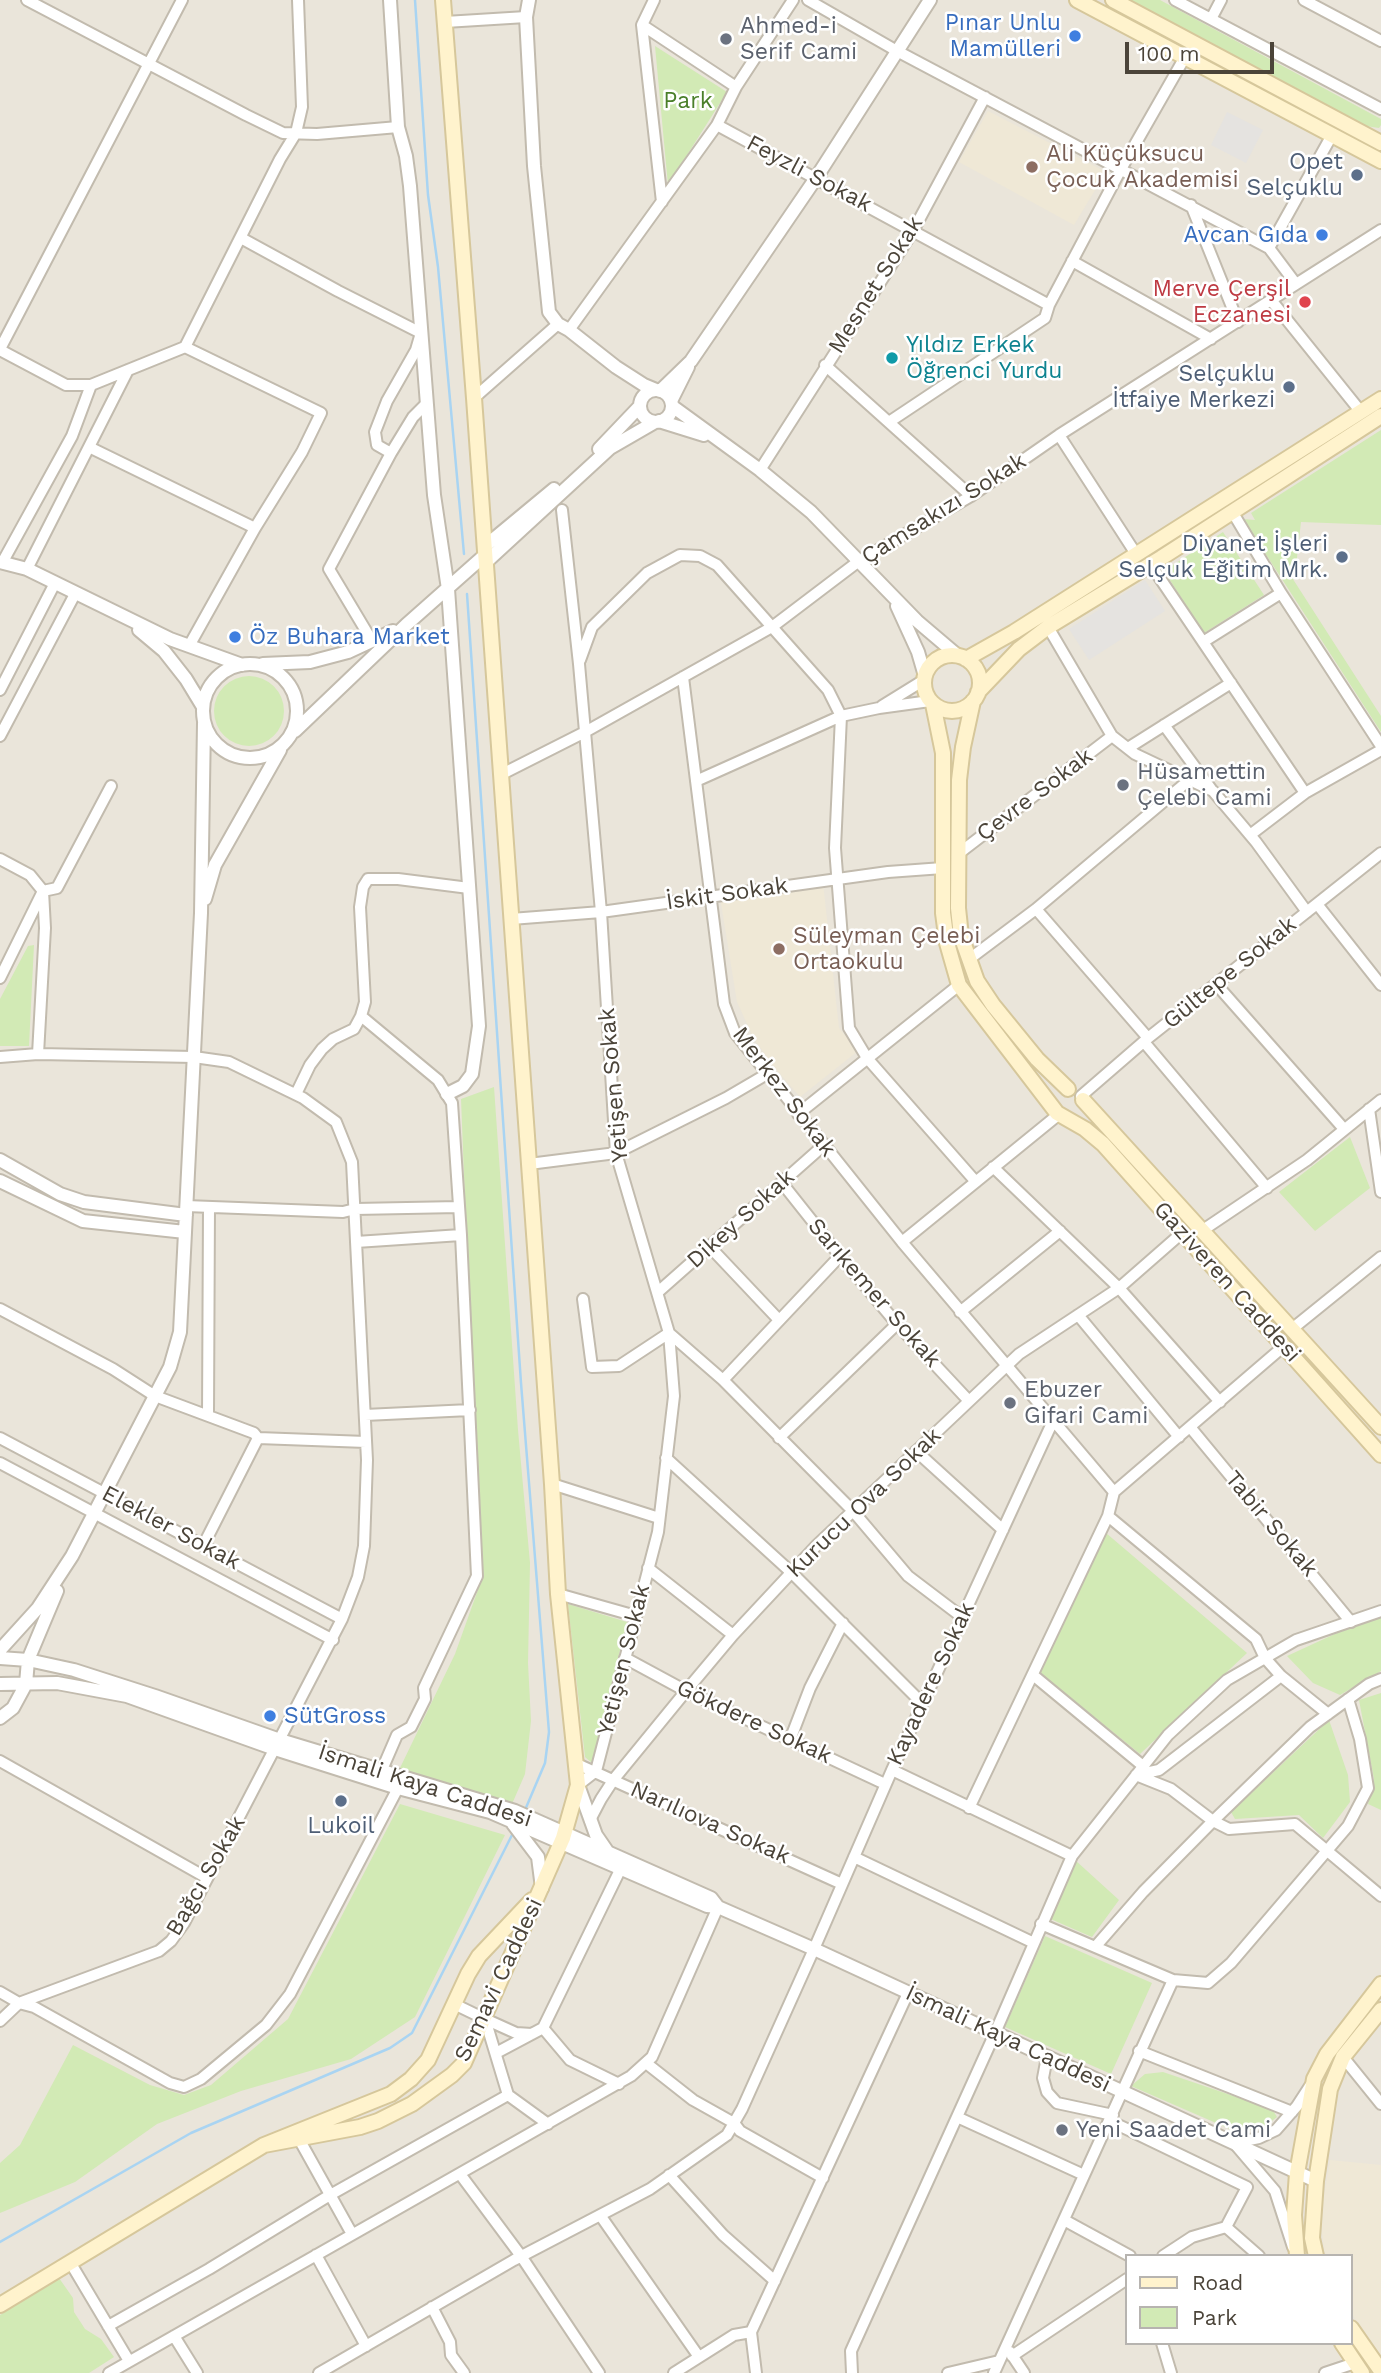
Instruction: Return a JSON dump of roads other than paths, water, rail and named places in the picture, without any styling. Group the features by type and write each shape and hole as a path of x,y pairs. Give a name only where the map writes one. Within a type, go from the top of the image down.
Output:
{"main road":[{"name":"Semavi Caddesi","path":"264,2146 379,2121 412,2104 464,2063 563,1838 578,1785 558,1594 445,0"},
{"path":"1077,0 1381,161"},
{"path":"1113,0 1381,143"},
{"path":"1381,399 1014,632 962,657 941,657 933,662 925,678 926,693 932,703 950,711 967,707 1019,649 1048,627 1151,565 1381,416"},
{"path":"962,657 978,673 976,697"},
{"name":"Gaziveren Caddesi","path":"976,697 963,747 959,780 958,908 961,936 977,981 1037,1059 1078,1095 1381,1427"},
{"name":"Gaziveren Caddesi","path":"932,703 943,753 943,913 947,943 959,985 1059,1114 1085,1129 1103,1144 1381,1455"},
{"path":"1057,1095 1078,1095 1084,1105 1080,1115 1070,1119 1059,1114 1057,1095"},
{"name":"Semavi Caddesi","path":"0,2305 264,2146 390,2094 411,2079 428,2060 479,1956 542,1888"},
{"path":"1297,2254 1294,2215 1297,2173 1314,2079 1326,2053 1381,1984"},
{"path":"1315,2254 1312,2238 1316,2181 1330,2089 1343,2057 1381,2010"},
{"path":"1353,2331 1380,2369"},
{"path":"1343,2345 1358,2368"}],"street":[{"path":"27,0 283,132 317,134 398,127"},
{"path":"182,0 0,350 66,385 91,385 185,347 280,159 296,134 302,107 298,0"},
{"path":"390,0 398,127 406,156 434,495 448,589 479,1026 472,1074 463,1086 447,1094"},
{"path":"529,0 526,17 534,166 549,312 616,367 643,385 667,395 671,403 811,512 894,599 936,639 962,657"},
{"path":"654,0 642,25 662,202"},
{"path":"474,398 564,327 662,202 717,125 736,87 793,0"},
{"path":"808,0 897,51 1269,248 1296,284"},
{"path":"485,555 610,448 670,414 671,403 691,360 816,178 930,0"},
{"path":"1175,0 1381,108"},
{"path":"1211,19 1220,0"},
{"path":"1309,1 1380,39"},
{"path":"445,22 526,17"},
{"path":"642,25 736,87"},
{"path":"889,422 1045,318 1049,305 1121,169 1185,57"},
{"name":"Mesnet Sokak","path":"760,470 913,231 985,97"},
{"name":"Feyzli Sokak","path":"717,125 1049,305"},
{"path":"1269,248 1332,135"},
{"path":"1191,205 1238,322"},
{"name":"Çamsakızı Sokak","path":"500,775 585,732 772,627 859,561 971,496 1059,435 1381,230"},
{"path":"242,238 421,333"},
{"path":"1072,261 1211,340"},
{"path":"1271,300 1361,412"},
{"path":"391,453 377,445 374,432 387,401 416,350 421,333"},
{"path":"185,347 321,413 302,452 255,528 189,646"},
{"path":"201,913 215,865 292,734 406,625 583,464 641,404 647,393 658,391 691,360"},
{"path":"825,365 971,496"},
{"path":"616,367 633,386 645,417 717,440"},
{"path":"27,569 91,448 128,370"},
{"path":"91,385 72,436 1,563 27,569 125,619 242,665"},
{"path":"372,642 329,569 391,453 413,417 427,403"},
{"path":"1059,435 1136,554"},
{"path":"91,448 255,528"},
{"name":"Yetişen Sokak","path":"562,510 601,912 616,1153 669,1333 674,1396 659,1518 596,1772"},
{"path":"1233,513 1381,748 1305,793 1250,835"},
{"path":"579,664 593,627 647,573 680,555 700,556 718,565 828,690 841,716 835,848 849,1028 867,1058 976,1182"},
{"path":"1151,565 1305,793"},
{"path":"0,690 55,583"},
{"path":"1203,642 1281,593"},
{"path":"0,736 75,594"},
{"path":"879,708 925,678 918,652 894,599"},
{"path":"125,619 164,651 203,707"},
{"path":"0,1718 13,1708 26,1684 28,1660 72,1556 170,1367 180,1332 201,913 203,707 207,692 216,679 228,670 242,665 310,662 348,652 406,625"},
{"path":"1048,627 1112,736 1128,748 1188,781 1213,791"},
{"path":"258,664 272,669 290,686 298,710 292,734"},
{"name":"Merkez Sokak","path":"683,677 724,1004 735,1034 902,1242 1114,1492"},
{"path":"1128,748 1231,683"},
{"path":"696,781 841,716 879,708 932,703"},
{"path":"204,723 216,743 236,757 252,759 268,755 283,746"},
{"path":"1164,725 1307,912"},
{"name":"Çevre Sokak","path":"958,854 1112,736"},
{"path":"968,960 1036,909 1188,781"},
{"path":"43,891 57,888 111,786"},
{"name":"Gültepe Sokak","path":"1078,1095 1381,853"},
{"path":"0,859 30,875 43,891 45,928 38,1054"},
{"name":"İskit Sokak","path":"511,919 601,912 838,879 943,868"},
{"path":"296,1094 310,1065 322,1049 354,1029 361,1016 365,1002 360,907 363,887 368,879 398,879 469,888"},
{"path":"0,978 43,891"},
{"path":"1317,904 1381,985"},
{"path":"1036,909 1267,1188"},
{"path":"1216,984 1344,1129"},
{"path":"798,1114 959,985"},
{"path":"361,1016 438,1080 452,1102 477,1576 424,1688 425,1699 411,1727 397,1735 381,1772"},
{"name":"Bağcı Sokak","path":"0,1057 38,1054 194,1057 229,1062 296,1094 335,1122 352,1162 366,1442 364,1546 358,1577 333,1640 184,1923 171,1941 159,1951 19,2003"},
{"path":"529,1164 616,1153 726,1098 767,1074"},
{"path":"1203,1230 1307,1160 1381,1100"},
{"path":"1369,1109 1381,1192"},
{"path":"902,1242 1059,1114"},
{"name":"Dikey Sokak","path":"658,1293 824,1146"},
{"path":"0,1160 60,1194 84,1202 186,1210 209,1207 343,1212 355,1209 459,1207"},
{"path":"993,1167 1119,1288 1220,1402"},
{"path":"0,1181 83,1221 185,1232"},
{"name":"Sarıkemer Sokak","path":"782,1183 897,1324 969,1401"},
{"path":"208,1414 209,1207"},
{"path":"960,1312 1060,1231"},
{"name":"Kurucu Ova Sokak","path":"590,1821 614,1779 686,1691 733,1635 817,1545 1019,1354 1119,1288 1184,1232"},
{"path":"356,1242 461,1235"},
{"path":"710,1247 779,1320"},
{"path":"723,1380 840,1256"},
{"path":"1292,1329 1381,1257"},
{"path":"583,1299 592,1367 620,1366 669,1333 723,1380 853,1511 908,1576 962,1617"},
{"path":"0,1310 113,1369 155,1396 208,1414 254,1433 258,1438 366,1442"},
{"path":"1078,1315 1179,1437"},
{"path":"779,1438 897,1324"},
{"path":"969,1808 1108,1517 1114,1492 1284,1346"},
{"path":"365,1415 470,1410"},
{"name":"Kayadere Sokak","path":"734,2123 814,1949 885,1784 1053,1421"},
{"name":"Tabir Sokak","path":"1190,1427 1351,1622"},
{"name":"Elekler Sokak","path":"0,1438 342,1619"},
{"path":"203,1546 258,1438"},
{"path":"916,1451 1003,1530"},
{"path":"666,1458 792,1573 922,1703"},
{"name":"Elekler Sokak","path":"0,1463 333,1640"},
{"path":"552,1484 659,1518"},
{"path":"1108,1517 1256,1639 1265,1658 1282,1676 1328,1714"},
{"path":"0,1650 38,1608 72,1556"},
{"path":"648,1568 733,1635"},
{"path":"558,1594 636,1616"},
{"path":"852,2373 851,2351 1072,1856 1168,1735 1227,1680 1296,1640 1381,1611"},
{"path":"790,1740 810,1688 843,1623"},
{"name":"İsmali Kaya Caddesi","path":"0,1658 28,1660 74,1670 156,1696 398,1788 490,1812 608,1852 711,1898 718,1907"},
{"name":"Gökdere Sokak","path":"625,1658 686,1691 885,1784"},
{"path":"1032,1675 1139,1770 1171,1789 1213,1821 1229,1829 1295,1824 1381,1896"},
{"path":"1139,1770 1159,1770 1282,1676"},
{"path":"1096,1947 1143,1892 1310,1727 1369,1684 1381,1679"},
{"name":"İsmali Kaya Caddesi","path":"0,1684 57,1683 127,1696 278,1744 478,1798 621,1868 814,1949 1316,2181"},
{"path":"1041,1924 1173,1980 1209,1983 1231,1963 1348,1826 1367,1787 1360,1739 1348,1699"},
{"path":"0,1761 207,1878"},
{"name":"Narılıova Sokak","path":"577,1764 842,1884"},
{"path":"892,1770 1072,1856"},
{"path":"596,1772 578,1785 596,1835 608,1852"},
{"path":"0,1993 34,2007 170,2083 184,2087 201,2079 266,2025 290,1994 398,1788"},
{"path":"511,1821 538,1857 542,1888"},
{"path":"854,1857 1034,1943"},
{"path":"496,2053 543,2028 621,1868"},
{"path":"109,2373 631,2076 652,2057 718,1907"},
{"path":"995,2373 1173,1980"},
{"path":"756,2373 751,2332 908,1993"},
{"path":"0,2021 19,2003"},
{"path":"454,2004 516,2033 532,2034"},
{"path":"485,2019 508,2095 548,2124"},
{"path":"543,2028 570,2060 619,2084"},
{"path":"1139,2051 1292,2112"},
{"path":"1047,2057 1043,2078 1047,2092 1057,2103 1111,2118 1247,2187 1226,2227 1192,2237 1166,2254"},
{"path":"1343,2057 1381,2104"},
{"path":"646,2063 693,2099 734,2123 740,2132 823,2178"},
{"path":"1296,2254 1275,2191 1234,2143 1259,2138 1276,2130 1314,2079"},
{"path":"108,2326 209,2269 330,2195 508,2095"},
{"path":"957,2117 1084,2175"},
{"path":"323,2372 521,2256 650,2189 727,2135 734,2123"},
{"path":"299,2139 352,2234"},
{"path":"460,2174 521,2256 599,2373"},
{"path":"669,2175 723,2235 775,2281"},
{"path":"600,2215 699,2357"},
{"path":"1064,2220 1126,2254"},
{"path":"1226,2227 1257,2254"},
{"path":"316,2255 366,2346"},
{"path":"71,2262 129,2361"},
{"path":"1013,2356 1126,2280"},
{"path":"432,2307 450,2342 451,2355 464,2373"},
{"path":"674,2373 734,2335 751,2332"},
{"path":"174,2336 197,2373"},
{"path":"1163,2345 1171,2373"},
{"path":"1006,2346 1024,2373"},
{"path":"948,2373 999,2361"},
{"path":"1325,2373 1358,2368"}],"waterway":[{"path":"415,0 428,195 438,267 464,554"},
{"path":"467,594 521,1383 549,1732 545,1763 525,1810"},
{"path":"0,2242 191,2133 390,2048 412,2033 513,1833"}],"place":[{"name":"Pınar Unlu Mamülleri","path":"1075,36"},
{"name":"Ahmed-i Serif Cami","path":"726,39"},
{"name":"Ali Küçüksucu Çocuk Akademisi","path":"1032,167"},
{"name":"Opet Selçuklu","path":"1357,175"},
{"name":"Avcan Gıda","path":"1322,235"},
{"name":"Merve Çerşil Eczanesi","path":"1305,302"},
{"name":"Yıldız Erkek Öğrenci Yurdu","path":"892,358"},
{"name":"Selçuklu İtfaiye Merkezi","path":"1289,387"},
{"name":"Diyanet İşleri Selçuk Eğitim Mrk.","path":"1342,557"},
{"name":"Öz Buhara Market","path":"235,637"},
{"name":"Hüsamettin Çelebi Cami","path":"1123,785"},
{"name":"Süleyman Çelebi Ortaokulu","path":"779,949"},
{"name":"Ebuzer Gifari Cami","path":"1010,1403"},
{"name":"SütGross","path":"270,1716"},
{"name":"Lukoil","path":"341,1801"},
{"name":"Yeni Saadet Cami","path":"1062,2130"}],"park label":[{"name":"Park","path":"688,101"}]}
